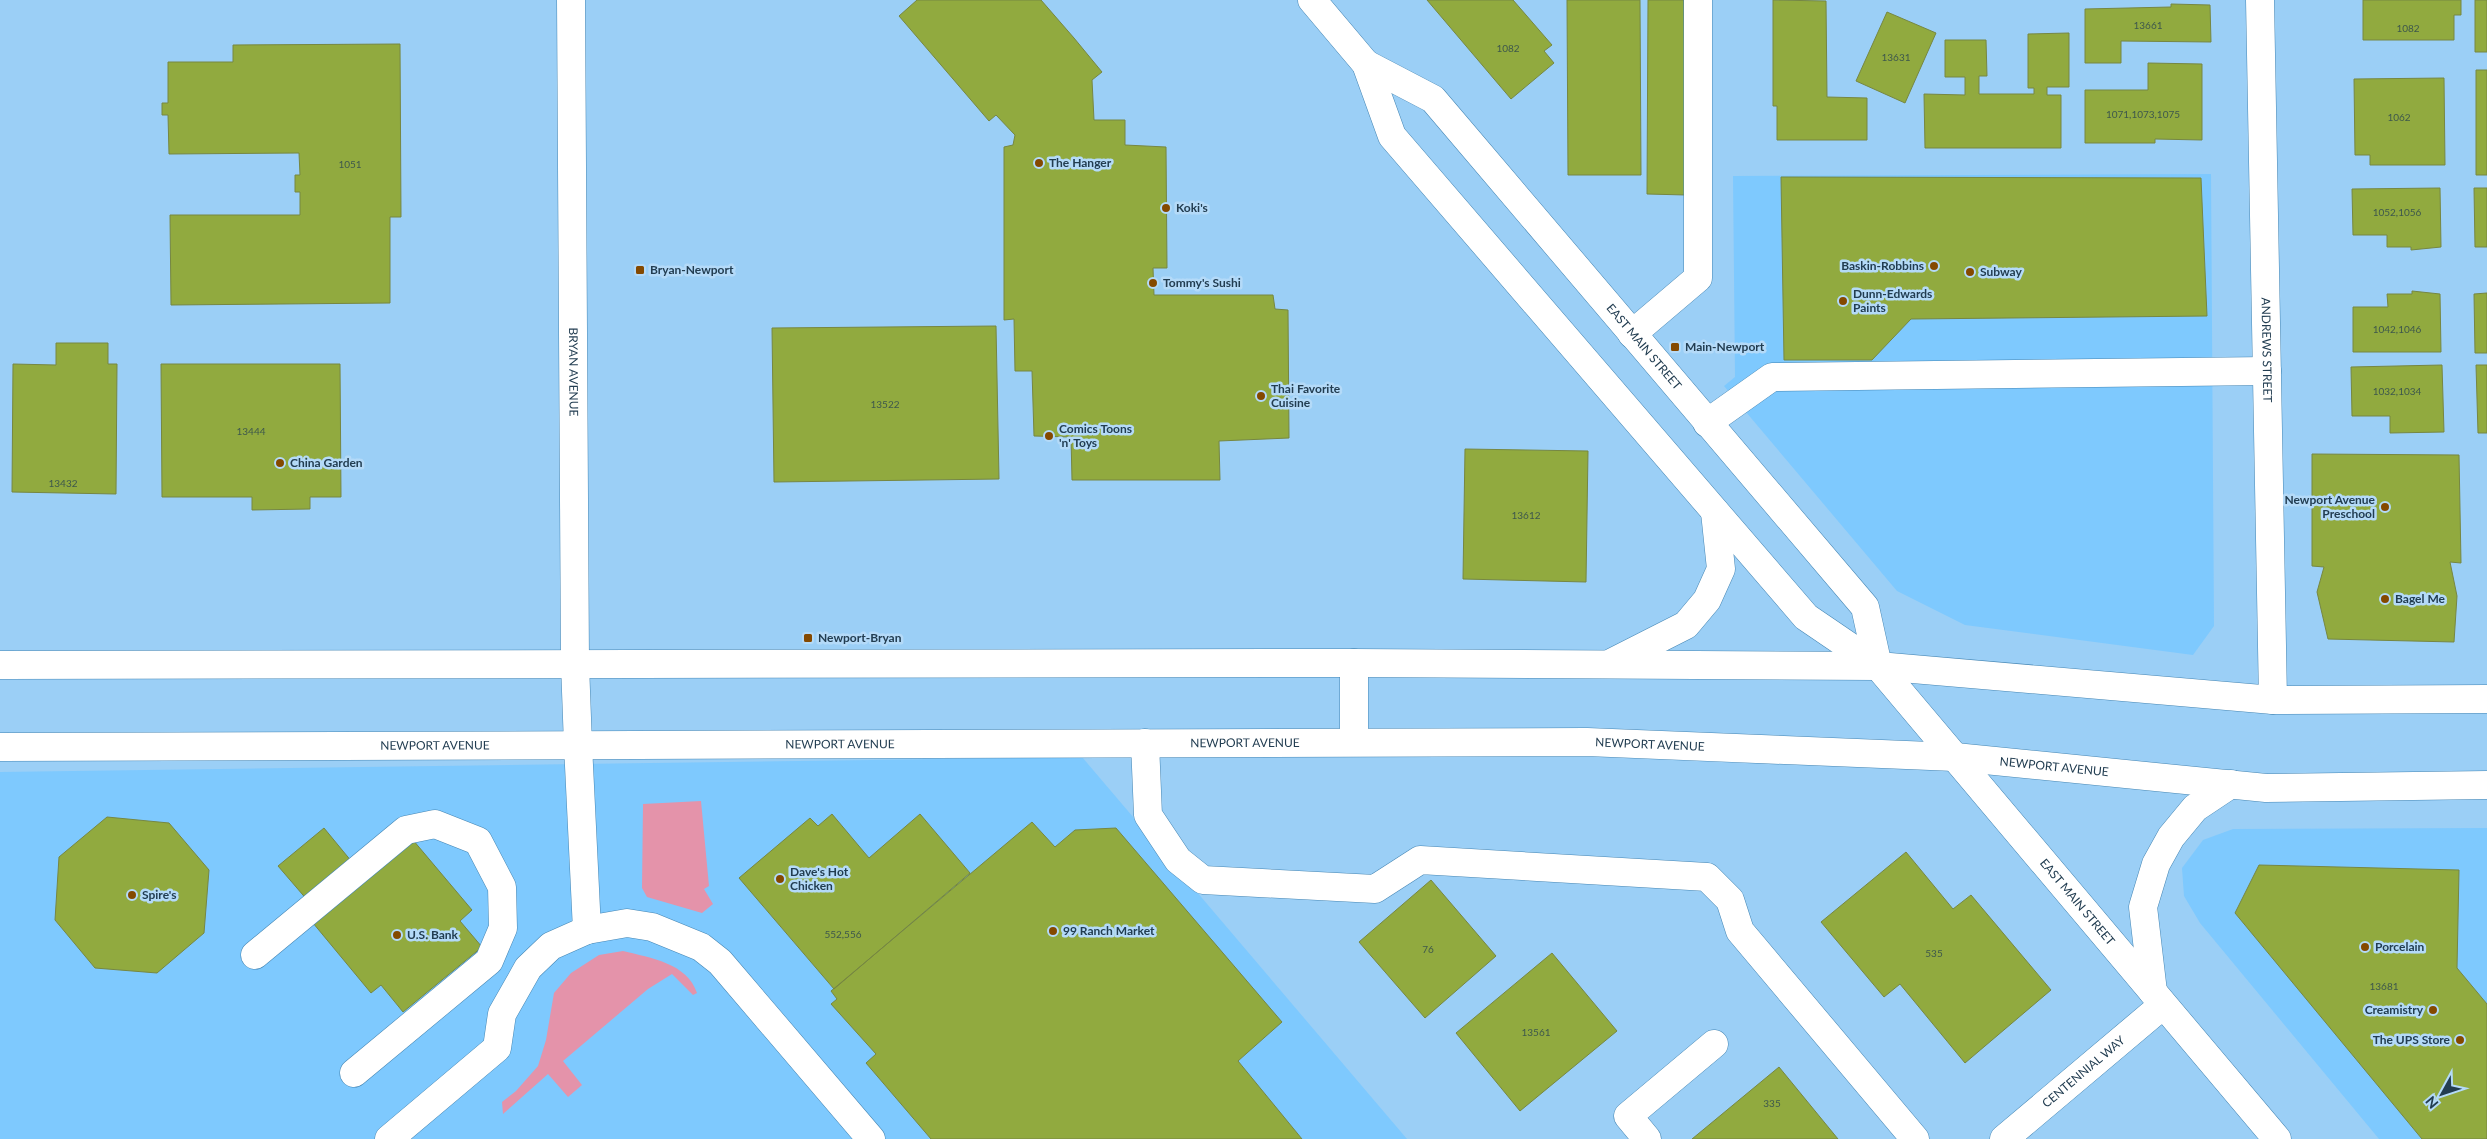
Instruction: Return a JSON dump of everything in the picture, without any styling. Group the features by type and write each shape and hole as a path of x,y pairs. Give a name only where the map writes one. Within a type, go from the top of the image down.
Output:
{"main road":[{"name":"BRYAN AVENUE","path":"571,0 575,664 587,930"},
{"name":"EAST MAIN STREET","path":"1312,0 1366,64 1392,136 1806,617 1878,666 2277,1139"},
{"path":"1632,334 1698,278 1698,0"},
{"name":"ANDREWS STREET","path":"2260,0 2273,700"},
{"name":"EAST MAIN STREET","path":"1366,64 1433,99 1865,607 1878,666"},
{"path":"1707,423 1772,377 2267,371"},
{"path":"1608,665 1686,625 1707,600 1721,569 1715,512"},
{"path":"1354,663 1354,742"},
{"path":"0,665 1354,663 1878,666 2273,700 2487,699"},
{"name":"NEWPORT AVENUE","path":"0,747 1587,742 1955,757 2266,788 2487,785"},
{"path":"1144,743 1148,815 1178,860 1203,880 1375,889 1420,860 1706,877 1730,900 1740,931 1915,1139"},
{"path":"2158,998 2143,907 2156,864 2171,837 2195,808 2231,784"},
{"path":"255,955 406,830 435,824 478,841 502,887 503,928 489,961 354,1073"},
{"path":"389,1139 497,1048 502,1014 528,968 551,946 587,930 627,923 652,927 701,947 720,962 871,1139"},
{"name":"CENTENNIAL WAY","path":"2004,1139 2158,998"},
{"path":"1647,1139 1628,1116 1714,1044"}],"shaded area":[{"path":"2211,174 2214,626 2193,655 1965,625 1897,591 1724,386 1735,377 1733,176"},
{"path":"1082,757 1407,1139 0,1139 0,772"},
{"path":"701,801 709,886 704,889 713,904 702,913 647,897 642,888 643,804"},
{"path":"2487,828 2487,1139 2379,1139 2200,923 2184,896 2182,868 2203,840 2233,829"},
{"path":"623,951 656,959 677,968 692,983 697,993 693,995 672,974 648,989 563,1061 582,1085 568,1097 548,1074 503,1114 502,1102 516,1091 538,1066 546,1040 554,993 571,973 599,955"}],"building":[{"path":"917,0 1041,0 1074,38 1102,72 1092,80 1094,120 1125,120 1125,145 1166,147 1167,268 1153,268 1154,295 1273,295 1275,309 1288,310 1289,438 1219,441 1220,480 1072,480 1071,437 1034,436 1032,371 1015,371 1014,319 1004,320 1004,147 1013,145 1015,135 996,115 989,121 899,16"},
{"path":"1427,0 1513,0 1552,45 1544,51 1554,63 1511,99"},
{"path":"1567,0 1640,0 1641,175 1568,175"},
{"path":"1648,0 1684,0 1686,195 1647,194"},
{"path":"1773,0 1826,1 1827,97 1867,98 1867,140 1777,140 1777,106 1773,106"},
{"path":"2363,0 2461,0 2461,15 2454,15 2454,40 2363,40"},
{"path":"2475,0 2487,0 2487,52 2475,52"},
{"path":"2171,4 2210,5 2211,42 2121,41 2121,63 2085,63 2085,9 2171,7"},
{"path":"1887,12 1936,33 1905,103 1856,81"},
{"path":"2069,33 2069,87 2047,87 2047,95 2061,95 2061,148 1925,148 1924,94 1965,95 1965,77 1945,77 1945,40 1986,40 1987,76 1979,76 1979,94 2034,94 2034,88 2028,88 2028,34"},
{"path":"400,44 401,217 390,217 390,303 171,305 170,215 300,215 300,192 295,192 295,175 300,175 299,153 169,154 168,115 162,115 162,103 168,103 168,62 233,62 233,45"},
{"path":"2148,63 2202,64 2202,140 2155,139 2155,143 2085,143 2085,90 2148,90"},
{"path":"2476,70 2487,70 2487,175 2476,175"},
{"path":"2444,78 2445,165 2370,165 2370,155 2355,155 2354,79"},
{"path":"1781,177 2201,178 2207,316 1911,319 1872,360 1784,360"},
{"path":"2440,188 2441,247 2411,250 2411,247 2387,247 2387,235 2353,235 2352,189"},
{"path":"2474,188 2487,188 2487,247 2475,247"},
{"path":"2412,291 2440,294 2441,352 2353,352 2353,307 2388,307 2387,294 2412,294"},
{"path":"2487,293 2487,353 2475,353 2474,294"},
{"path":"996,326 999,479 774,482 772,328"},
{"path":"56,343 108,343 108,364 117,364 116,494 12,492 13,364 56,365"},
{"path":"161,364 340,364 341,497 310,497 310,509 252,510 252,497 162,497"},
{"path":"2442,365 2444,432 2390,433 2390,416 2352,416 2351,367"},
{"path":"2476,365 2487,365 2487,433 2478,433"},
{"path":"1465,449 1588,451 1586,582 1463,579"},
{"path":"2312,454 2459,455 2461,563 2450,562 2457,596 2454,642 2328,639 2317,592 2324,567 2312,566"},
{"path":"832,814 869,858 920,814 970,873 834,989 739,878 810,818 818,826"},
{"name":"Spire's","path":"107,817 169,823 209,870 204,933 157,973 95,968 55,920 59,857"},
{"name":"99 Ranch Market","path":"1032,822 1055,847 1075,830 1116,828 1282,1022 1238,1061 1302,1139 931,1139 866,1063 876,1054 831,1004 837,999 831,991"},
{"path":"324,828 366,879 321,916 278,866"},
{"name":"U.S. Bank","path":"413,840 472,910 460,921 482,947 403,1012 381,985 371,993 313,923"},
{"path":"1906,852 1953,909 1971,895 2051,990 1965,1063 1900,984 1884,997 1821,922"},
{"path":"2259,865 2459,870 2457,968 2487,1004 2487,1139 2422,1139 2235,913"},
{"path":"1431,880 1496,956 1425,1018 1359,942"},
{"path":"1552,953 1617,1031 1520,1111 1456,1033"},
{"path":"1779,1067 1838,1139 1692,1139"}],"place":[{"name":"The Hanger","path":"1039,163"},
{"name":"Koki's","path":"1166,208"},
{"name":"Baskin-Robbins","path":"1934,266"},
{"name":"Bryan-Newport","path":"640,270"},
{"name":"Subway","path":"1970,272"},
{"name":"Tommy's Sushi","path":"1153,283"},
{"name":"Dunn-Edwards Paints","path":"1843,301"},
{"name":"Main-Newport","path":"1675,347"},
{"name":"Thai Favorite Cuisine","path":"1261,396"},
{"name":"Comics Toons 'n' Toys","path":"1049,436"},
{"name":"China Garden","path":"280,463"},
{"name":"Newport Avenue Preschool","path":"2385,507"},
{"name":"Bagel Me","path":"2385,599"},
{"name":"Newport-Bryan","path":"808,638"},
{"name":"Dave's Hot Chicken","path":"780,879"},
{"name":"Spire's","path":"132,895"},
{"name":"99 Ranch Market","path":"1053,931"},
{"name":"U.S. Bank","path":"397,935"},
{"name":"Porcelain","path":"2365,947"},
{"name":"Creamistry","path":"2433,1010"},
{"name":"The UPS Store","path":"2460,1040"}]}
